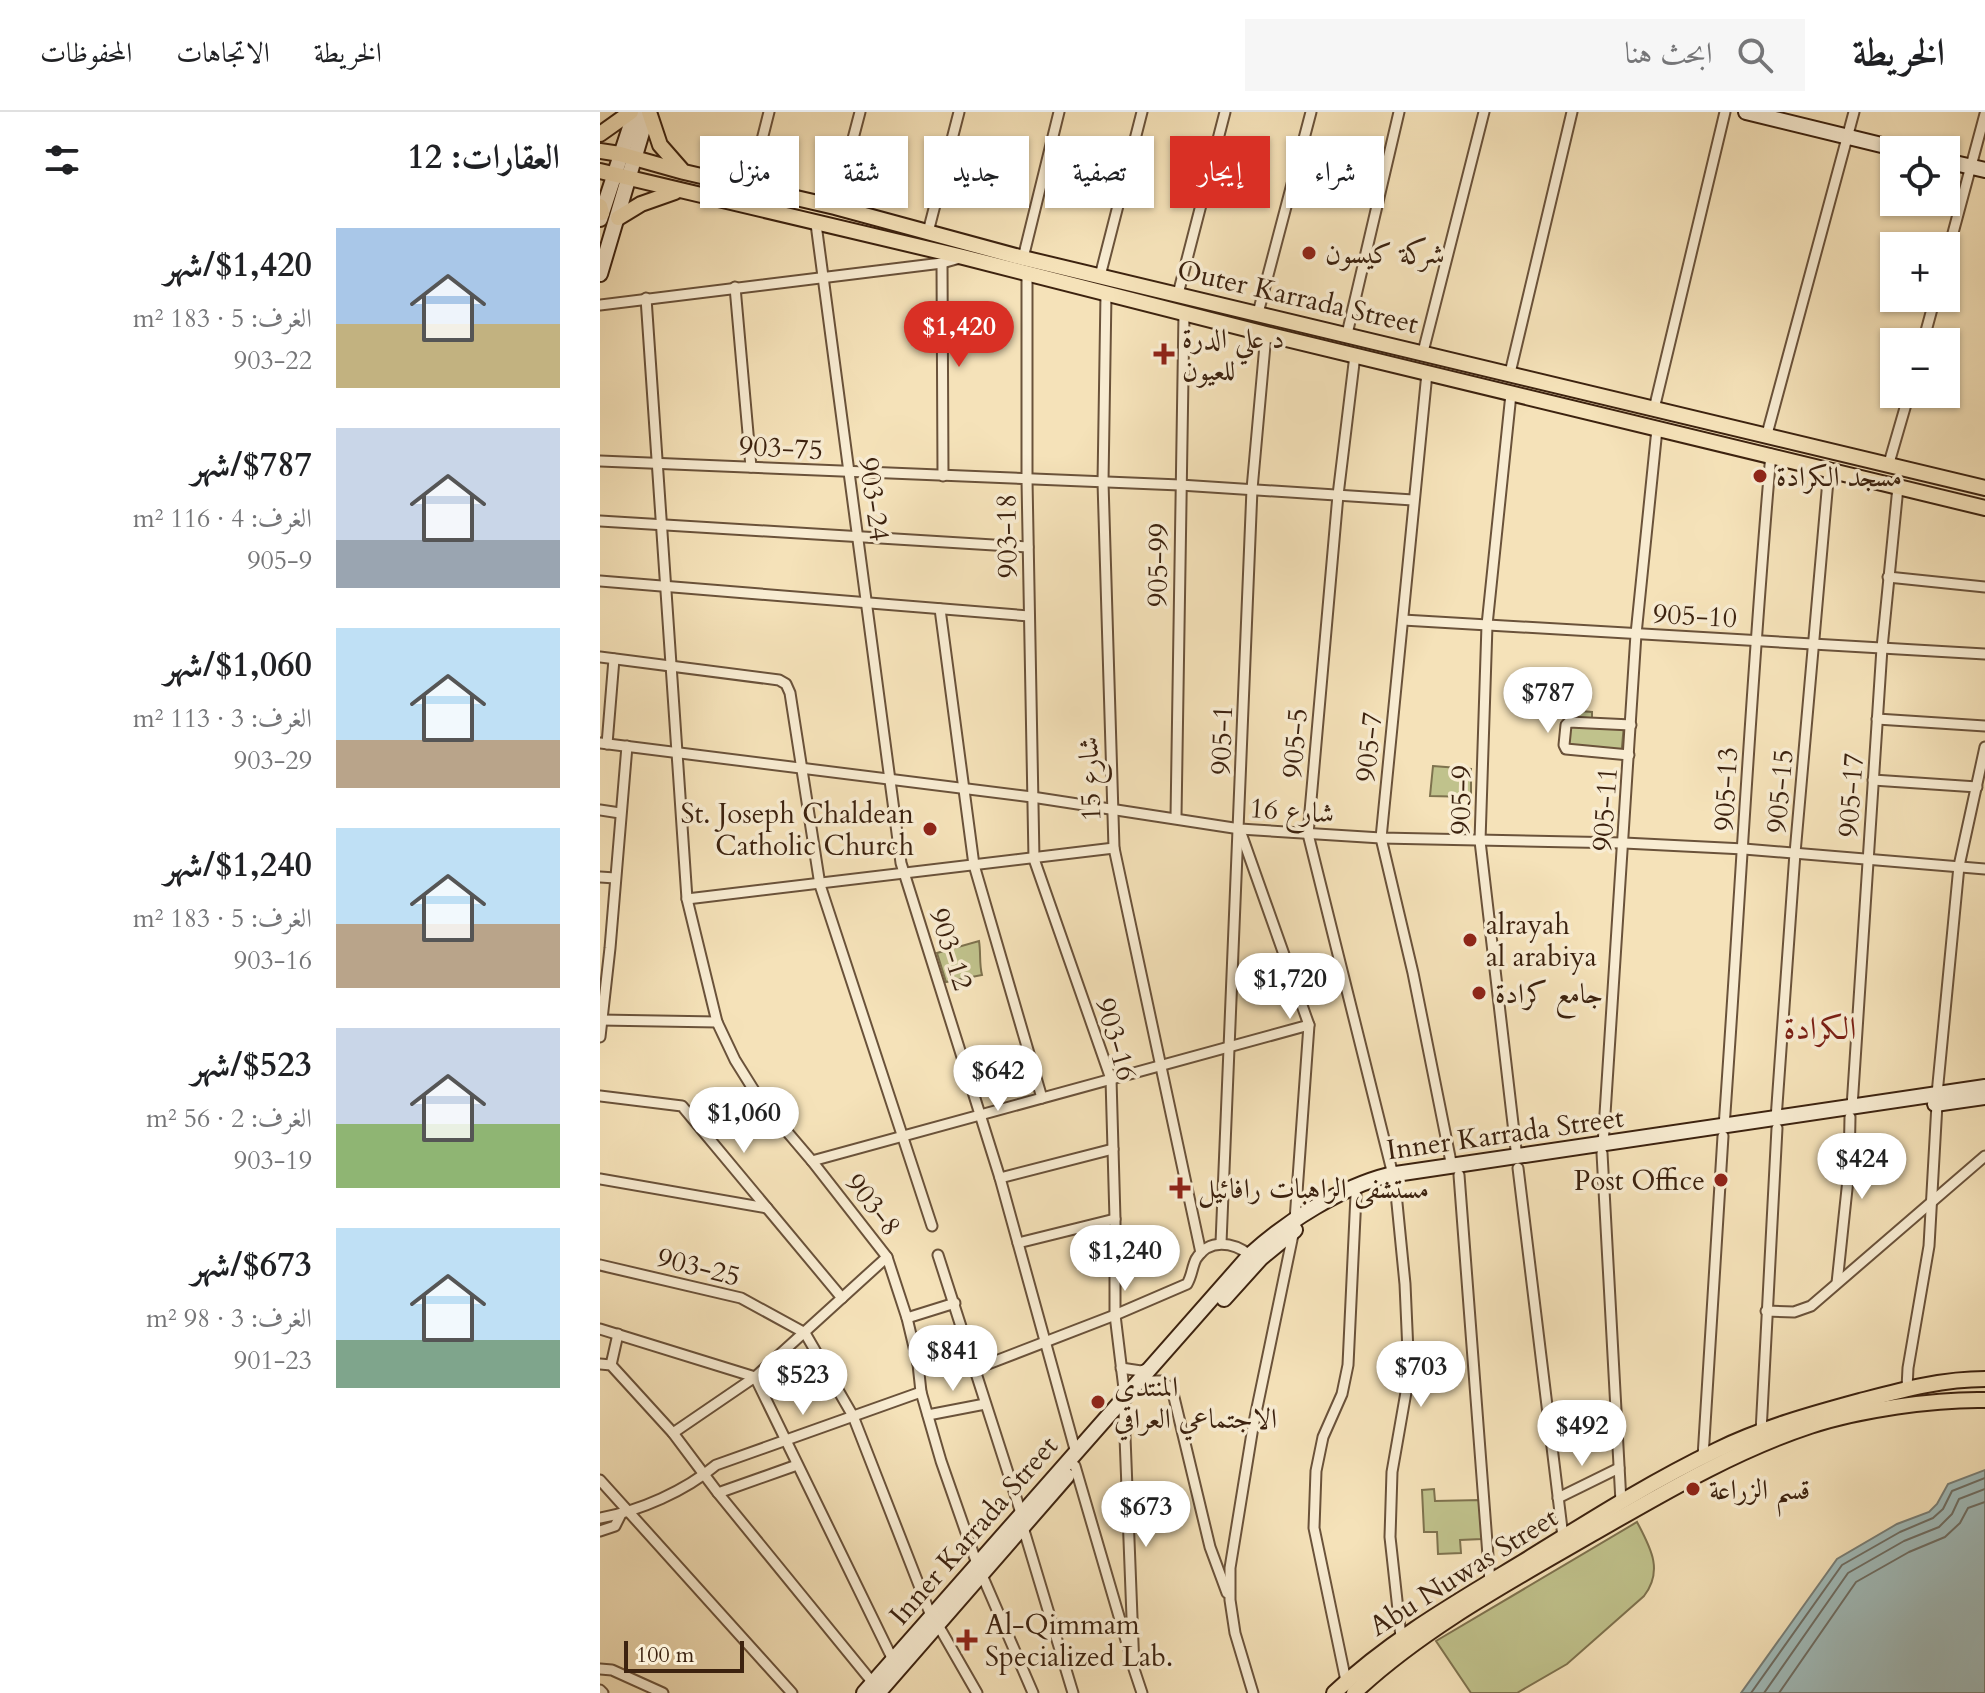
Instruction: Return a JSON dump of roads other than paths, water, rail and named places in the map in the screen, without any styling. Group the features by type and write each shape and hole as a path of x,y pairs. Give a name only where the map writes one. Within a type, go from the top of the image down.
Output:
{"main road":[{"path":"600,134 633,112"},
{"path":"601,213 613,166 633,112"},
{"path":"600,274 649,112"},
{"path":"649,112 660,145 684,172"},
{"path":"1746,112 1880,145"},
{"name":"Outer Karrada Street","path":"600,151 613,166 700,176"},
{"path":"600,164 619,170 633,168"},
{"name":"Outer Karrada Street","path":"633,168 679,191 963,257 1184,314 1985,508"},
{"path":"618,218 641,204 679,191"},
{"name":"Outer Karrada Street","path":"839,208 1023,258 1985,488"},
{"name":"Inner Karrada Street","path":"1151,1374 1250,1255 1359,1185 1937,1099 1985,1087"},
{"name":"Inner Karrada Street","path":"1937,1099 1985,1097"},
{"name":"Inner Karrada Street","path":"880,1689 893,1660 934,1620 1151,1374 1294,1225 1394,1179"},
{"name":"Abu Nuwas Street","path":"1334,1693 1350,1687 1546,1561 1784,1430 1907,1388 1985,1379"},
{"name":"Abu Nuwas Street","path":"1350,1687 1401,1637 1621,1502 1703,1457 1761,1432 1810,1426 1912,1406 1985,1400"},
{"name":"Inner Karrada Street","path":"880,1689 934,1620"}],"street":[{"path":"763,136 769,112"},
{"path":"854,136 860,112"},
{"path":"928,232 959,112"},
{"path":"1023,258 1059,112"},
{"path":"1100,276 1142,112"},
{"path":"1178,294 1225,112"},
{"path":"1258,313 1311,112"},
{"path":"1347,334 1399,112"},
{"path":"1423,352 1484,112"},
{"path":"1510,373 1572,112"},
{"path":"1654,409 1725,112"},
{"path":"1767,434 1854,112"},
{"path":"1955,232 1978,168 1985,114"},
{"name":"903-24","path":"816,224 889,780"},
{"path":"600,305 942,263 963,257"},
{"path":"942,263 943,476"},
{"name":"903-18","path":"1027,275 1032,797"},
{"path":"735,287 751,467"},
{"name":"شارع 15","path":"1106,294 1103,482 1114,848 1201,1253"},
{"name":"903-8","path":"646,298 687,899 717,1022 735,1060 760,1100 887,1257 907,1318 921,1392 941,1461 979,1570 1033,1693"},
{"name":"905-99","path":"1176,817 1184,314"},
{"name":"905-1","path":"1221,1243 1252,489 1266,334"},
{"name":"905-5","path":"1355,355 1338,495 1308,834 1394,1179 1405,1284 1409,1375 1392,1472 1390,1537 1401,1637"},
{"name":"905-7","path":"1427,373 1381,838 1456,1171 1490,1582"},
{"name":"905-9","path":"1511,394 1487,625 1480,841 1563,1537"},
{"path":"1889,463 1905,408"},
{"name":"905-11","path":"1621,1502 1602,1149 1636,634 1657,429"},
{"name":"905-13","path":"1703,1457 1744,849 1754,641 1771,454"},
{"name":"903-75","path":"600,461 1180,485 1413,500"},
{"name":"905-15","path":"1761,1432 1795,853 1829,469"},
{"name":"905-17","path":"1837,1283 1849,1170 1882,648 1898,487"},
{"path":"600,521 1028,547"},
{"path":"1888,577 1985,587"},
{"path":"600,581 1029,616"},
{"path":"940,609 974,865 1042,1098"},
{"name":"905-10","path":"1403,620 1985,654"},
{"path":"600,657 669,664 779,680 786,684 803,769 820,885 932,1226"},
{"path":"604,744 614,659"},
{"path":"1877,719 1985,726"},
{"path":"1629,755 1566,749 1564,745 1569,722 1631,725"},
{"name":"شارع 16","path":"604,744 1032,797 1240,829 1381,838 1744,849 1985,869"},
{"path":"600,1037 605,948 627,746"},
{"path":"1907,1388 1929,1246 1937,1099 1959,866 1985,747"},
{"name":"903-12","path":"889,780 904,873 1000,1178 1134,1669"},
{"path":"1873,780 1977,787"},
{"name":"903-16","path":"1032,797 1034,859 1111,1079 1115,1315 1124,1404 1134,1669"},
{"path":"600,810 620,813"},
{"path":"1240,829 1309,1025 1294,1225 1253,1427 1230,1568 1230,1600 1235,1633 1253,1693"},
{"path":"687,899 1114,848"},
{"path":"600,877 615,878"},
{"path":"602,1020 717,1022"},
{"path":"812,1161 1309,1025"},
{"path":"600,1096 682,1106 842,1298"},
{"path":"1000,1178 1113,1149"},
{"path":"1766,1311 1803,1310 1985,1156"},
{"path":"600,1179 767,1208"},
{"path":"1350,1687 1314,1528 1316,1471 1323,1437 1342,1394 1348,1365 1356,1195"},
{"path":"1018,1243 1115,1219"},
{"path":"975,1369 1187,1284 1201,1253 1210,1246 1221,1243 1239,1247 1250,1255"},
{"path":"938,1255 1073,1693"},
{"path":"673,1433 755,1377 887,1257"},
{"name":"903-25","path":"600,1265 741,1298 805,1333"},
{"path":"907,1318 955,1303"},
{"path":"600,1329 755,1377 893,1660"},
{"path":"805,1333 853,1416 934,1620 977,1693"},
{"path":"611,1365 618,1334"},
{"path":"918,1364 969,1352"},
{"path":"600,1364 611,1365 673,1433 718,1493 880,1689"},
{"path":"1121,1368 1151,1374 1172,1389 1210,1547 1230,1600"},
{"path":"600,1518 625,1513 704,1475 716,1465 921,1392"},
{"path":"928,1415 985,1404"},
{"path":"718,1493 797,1465"},
{"path":"1558,1498 1619,1468"},
{"path":"600,1480 625,1513 786,1691"},
{"path":"600,1531 615,1526 625,1513"},
{"path":"600,1669 612,1670 663,1693"},
{"path":"1134,1669 1142,1693"}],"water":[{"path":"1985,1470 1985,1693 1741,1693 1837,1559 1897,1524 1929,1512 1948,1484"}],"place":[{"name":"شركة كيسون","path":"1309,253"},
{"name":"د علي الدرة للعيون","path":"1164,354"},
{"name":"مسجد الكرادة","path":"1760,476"},
{"name":"St. Joseph Chaldean Catholic Church","path":"930,829"},
{"name":"alrayah al arabiya","path":"1470,940"},
{"name":"جامع كرادة","path":"1479,993"},
{"name":"Post Office","path":"1721,1180"},
{"name":"مستشفى الراهبات رافائيل","path":"1180,1188"},
{"name":"المنتدى الاجتماعي العراقي","path":"1098,1402"},
{"name":"قسم الزراعة","path":"1693,1489"},
{"name":"Al-Qimmam Specialized Lab.","path":"967,1640"}],"district":[{"name":"الكرادة","path":"1820,1028"}]}
